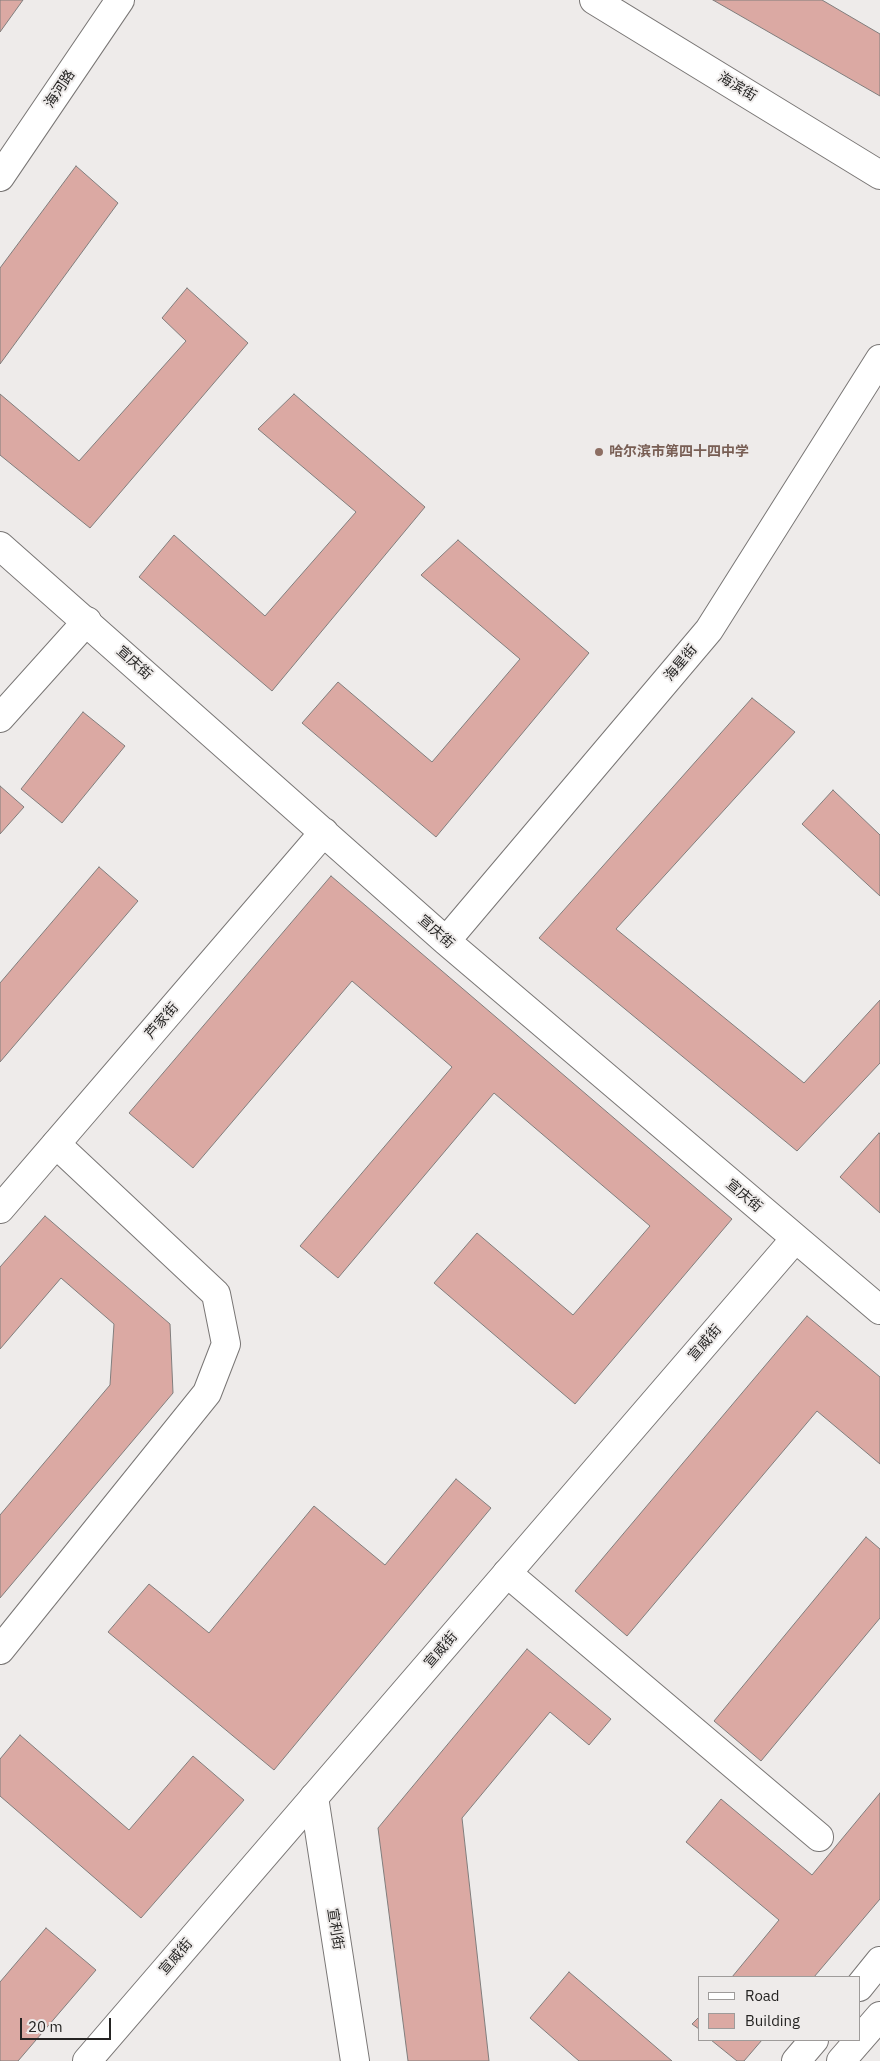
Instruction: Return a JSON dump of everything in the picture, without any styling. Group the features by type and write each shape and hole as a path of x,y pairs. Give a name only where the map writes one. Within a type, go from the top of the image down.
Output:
{"main road":[{"name":"海河路","path":"0,177 120,0"},
{"name":"海滨街","path":"594,0 880,175"},
{"name":"海星街","path":"446,941 709,630 880,359"},
{"name":"宣庆街","path":"0,546 87,621 446,941 880,1310"},
{"path":"0,718 87,621"},
{"name":"芦家街","path":"0,1209 324,832"},
{"path":"0,1650 207,1393 226,1344 216,1294 56,1144"},
{"name":"宣威街","path":"87,2061 795,1239"},
{"path":"507,1573 820,1837"},
{"name":"宣利街","path":"314,1797 355,2061"},
{"path":"860,1986 880,1961"},
{"path":"860,2040 880,2016"},
{"path":"796,2061 813,2041"},
{"path":"842,2061 859,2041"}],"building":[{"path":"0,0 23,0 0,32"},
{"path":"713,0 822,0 880,34 880,96"},
{"path":"76,166 118,203 0,364 0,268"},
{"path":"187,288 248,343 90,528 0,455 0,394 79,461 186,341 162,318"},
{"path":"294,394 425,507 272,691 139,577 174,535 265,616 356,512 258,429"},
{"path":"458,540 589,653 436,837 302,723 338,682 432,762 520,659 421,575"},
{"path":"752,698 795,732 616,929 804,1083 880,1000 880,1063 797,1151 539,938"},
{"path":"83,712 125,746 62,823 21,789"},
{"path":"0,786 24,807 0,834"},
{"path":"833,790 880,835 880,896 802,824"},
{"path":"99,867 138,901 0,1062 0,983"},
{"path":"331,876 732,1219 575,1404 434,1283 477,1233 573,1315 650,1226 494,1093 338,1278 300,1246 452,1067 352,981 193,1168 129,1113"},
{"path":"880,1134 880,1213 840,1177"},
{"path":"45,1216 170,1324 173,1393 0,1598 0,1515 110,1385 114,1324 61,1278 0,1349 0,1267"},
{"path":"807,1316 880,1377 880,1464 817,1411 627,1636 575,1591"},
{"path":"456,1479 491,1508 274,1770 108,1632 149,1584 209,1633 314,1506 385,1565"},
{"path":"866,1537 880,1549 880,1618 761,1761 714,1721"},
{"path":"527,1649 611,1719 589,1745 550,1712 462,1818 489,2061 408,2061 378,1828"},
{"path":"20,1735 129,1830 193,1756 244,1800 141,1918 0,1796 0,1759"},
{"path":"880,1793 880,1899 815,1976 733,1976 779,1920 686,1842 721,1799 812,1875"},
{"path":"46,1928 96,1970 18,2061 0,2061 0,1982"},
{"path":"569,1972 672,2061 579,2061 530,2018"},
{"path":"698,2018 698,2028 692,2024"},
{"path":"712,2041 761,2041 744,2061 737,2061"}],"place":[{"name":"哈尔滨市第四十四中学","path":"599,452"}]}
